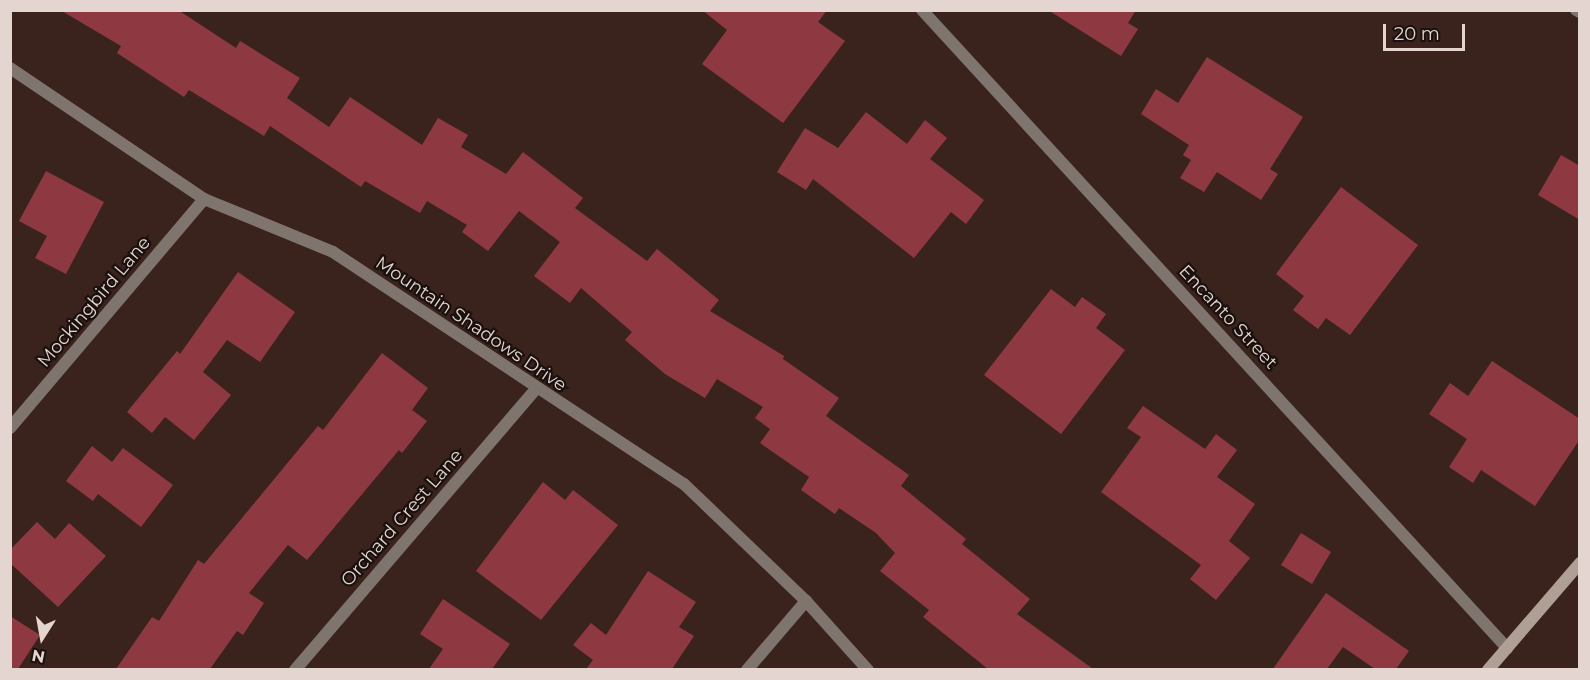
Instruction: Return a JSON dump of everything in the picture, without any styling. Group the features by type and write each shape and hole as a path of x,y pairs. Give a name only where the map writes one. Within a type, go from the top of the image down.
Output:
{"street":[{"name":"Encanto Street","path":"922,10 1507,648"},
{"name":"Mountain Shadows Drive","path":"10,68 204,199 333,252 536,389 684,484 806,601 868,669"},
{"name":"Mockingbird Lane","path":"10,428 204,199"},
{"name":"Orchard Crest Lane","path":"295,669 536,389"},
{"path":"1488,669 1580,562"},
{"path":"747,669 806,601"}],"building":[{"path":"60,10 178,10 236,48 240,41 300,78 287,98 329,127 350,97 422,145 438,118 468,135 461,147 506,174 523,152 583,198 575,208 647,261 657,249 719,300 710,311 784,356 783,359 839,398 826,416 909,475 901,486 966,539 962,544 1030,599 1017,614 1093,669 988,669 923,617 929,610 880,571 895,553 876,533 839,508 835,514 801,490 809,477 760,443 770,429 755,418 763,407 717,379 705,398 665,374 625,340 632,332 581,288 570,303 534,276 560,242 519,211 488,251 462,232 467,225 427,201 420,213 365,181 361,187 270,126 264,136 189,90 184,97 117,53 121,46"},
{"path":"702,10 827,10 818,22 845,41 783,123 702,64 727,30"},
{"path":"1048,10 1136,10 1128,23 1138,29 1121,56"},
{"path":"1207,57 1303,117 1270,169 1278,174 1261,200 1217,172 1204,192 1180,178 1191,160 1183,155 1189,145 1141,114 1156,89 1178,103"},
{"path":"866,112 907,144 925,120 947,138 930,159 984,200 966,224 951,212 914,258 813,179 806,190 777,172 805,128 838,148"},
{"path":"1561,155 1580,166 1580,220 1538,195"},
{"path":"46,171 104,202 66,274 35,258 47,236 19,221"},
{"path":"1341,187 1418,245 1350,335 1326,318 1318,329 1293,310 1304,296 1276,274"},
{"path":"238,272 295,312 260,362 227,340 203,372 231,395 194,440 165,417 152,433 127,412 177,351 180,354"},
{"path":"1051,289 1075,307 1082,297 1106,314 1096,328 1125,350 1061,434 984,375"},
{"path":"382,353 428,388 412,410 427,421 402,453 399,450 307,560 288,545 249,593 264,603 243,635 237,631 210,669 116,669 152,617 159,621 198,560 204,564 318,426 323,430"},
{"path":"1492,361 1580,419 1580,439 1535,506 1481,470 1473,483 1449,467 1467,439 1429,414 1450,383 1468,396"},
{"path":"1143,406 1205,449 1216,434 1237,450 1217,477 1255,504 1229,541 1250,558 1216,600 1190,579 1201,565 1101,492 1141,437 1127,428"},
{"path":"92,446 112,462 123,448 173,485 141,527 98,494 93,501 66,481"},
{"path":"543,482 565,500 573,490 618,525 541,620 476,571"},
{"path":"37,522 55,539 69,523 106,556 58,607 10,563 10,550"},
{"path":"1301,533 1331,552 1312,584 1281,565"},
{"path":"648,571 696,602 679,627 694,636 672,669 586,669 593,660 573,645 591,623 606,635"},
{"path":"1326,593 1409,651 1396,669 1375,669 1343,647 1327,669 1273,669"},
{"path":"443,599 510,644 492,669 429,669 443,649 420,634"},
{"path":"10,616 40,635 18,669 10,669"}]}
